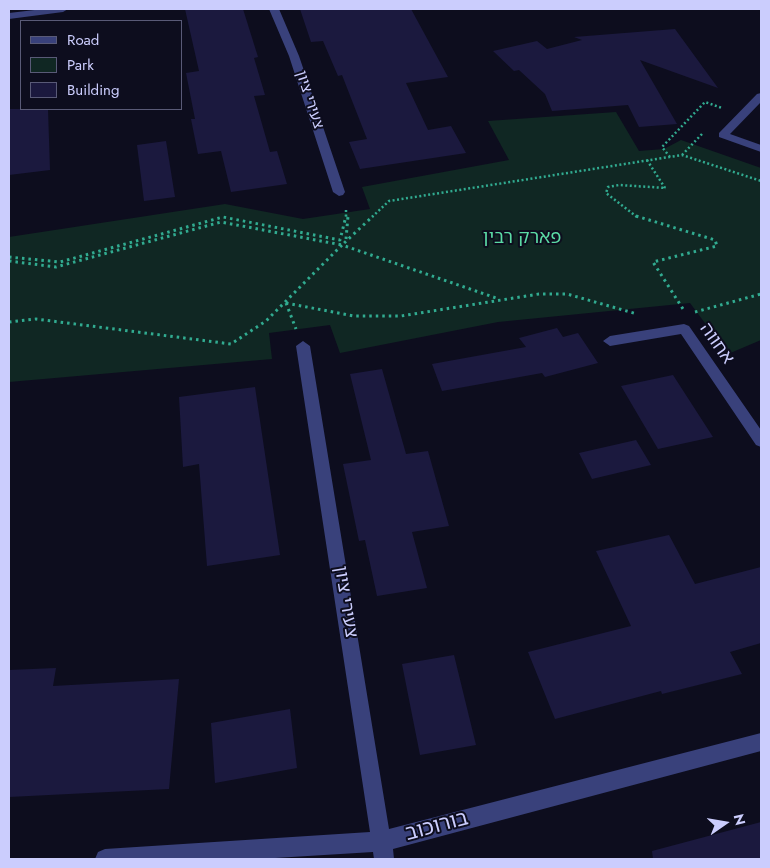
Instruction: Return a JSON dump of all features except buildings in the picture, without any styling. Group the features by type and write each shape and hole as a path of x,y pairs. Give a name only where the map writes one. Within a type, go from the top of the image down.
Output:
{"street":[{"path":"9,16 63,9"},
{"name":"צעירי ציון","path":"274,9 294,56 339,192"},
{"path":"761,96 723,135 761,149"},
{"name":"אחווה","path":"610,341 684,329 761,441"},
{"name":"צעירי ציון","path":"303,346 383,850"},
{"name":"בורוכוב","path":"105,859 383,850 761,742"}],"path":[{"path":"670,157 662,148 705,102 725,109"},
{"path":"9,322 36,319 231,344 250,334 286,303 346,240 389,201 682,155 761,181"},
{"path":"647,160 666,188 619,185 608,187 606,193 639,218 715,240 717,246 653,262 686,314 761,294"},
{"path":"339,192 348,213 346,240"},
{"path":"9,257 60,262 223,217 340,240 347,213 339,192"},
{"path":"9,262 56,267 220,222 342,245 499,299"},
{"path":"286,303 354,316 401,316 441,311 499,299 539,294 567,294 640,315"},
{"path":"286,303 303,346"}],"green space":[{"name":"פארק רבין","path":"616,112 639,151 664,149 681,140 761,168 761,340 728,354 690,303 498,322 340,353 330,325 269,333 272,359 9,382 9,237 225,204 303,219 370,209 362,187 509,160 488,121"}]}
